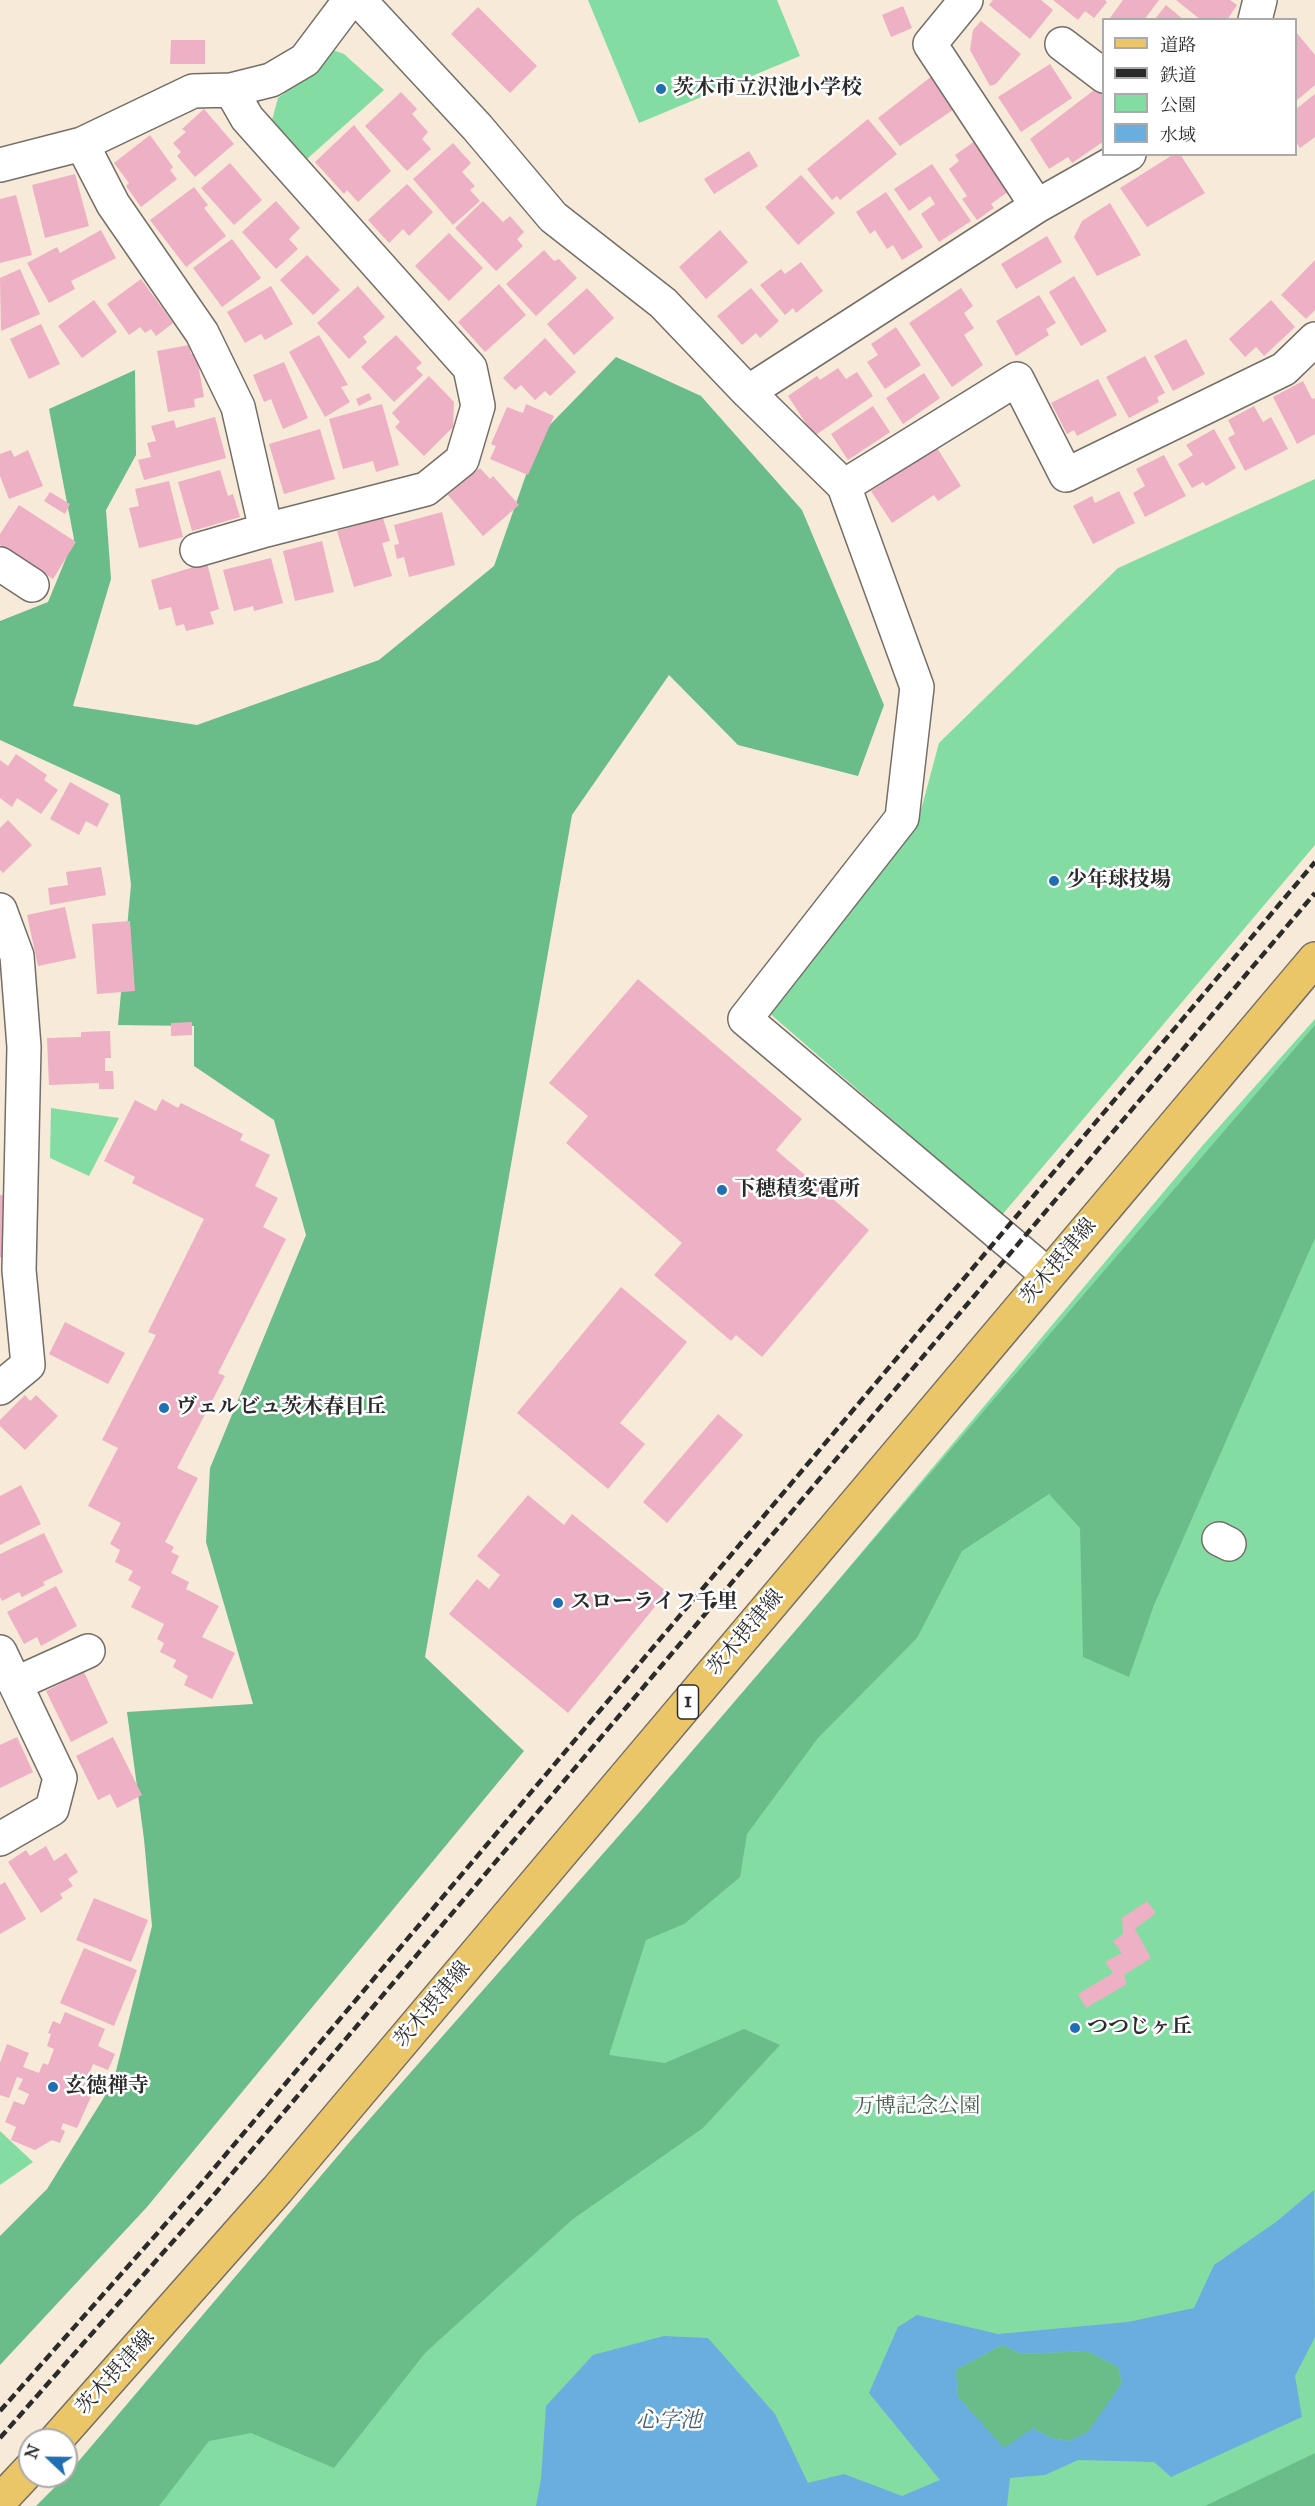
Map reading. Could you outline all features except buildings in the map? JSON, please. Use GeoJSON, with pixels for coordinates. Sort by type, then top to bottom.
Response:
{"type":"FeatureCollection","features":[{"type":"Feature","properties":{"kind":"main road","name":"茨木摂津線"},"geometry":{"type":"LineString","coordinates":[[67,2428],[277,2190],[1315,959]]}},
{"type":"Feature","properties":{"kind":"main road"},"geometry":{"type":"LineString","coordinates":[[0,2501],[18,2482]]}},
{"type":"Feature","properties":{"kind":"street"},"geometry":{"type":"LineString","coordinates":[[0,165],[82,144],[193,91],[231,90],[271,80],[305,60],[350,0]]}},
{"type":"Feature","properties":{"kind":"street"},"geometry":{"type":"LineString","coordinates":[[359,0],[477,127],[554,217],[663,303],[748,392],[844,486],[917,687],[902,818],[745,1019],[1048,1275]]}},
{"type":"Feature","properties":{"kind":"street"},"geometry":{"type":"LineString","coordinates":[[966,0],[930,44],[1037,206]]}},
{"type":"Feature","properties":{"kind":"street"},"geometry":{"type":"LineString","coordinates":[[1256,18],[1260,0]]}},
{"type":"Feature","properties":{"kind":"street"},"geometry":{"type":"LineString","coordinates":[[1062,44],[1102,74]]}},
{"type":"Feature","properties":{"kind":"street"},"geometry":{"type":"LineString","coordinates":[[197,550],[426,489],[462,460],[478,406],[470,368],[247,118],[231,90]]}},
{"type":"Feature","properties":{"kind":"street"},"geometry":{"type":"LineString","coordinates":[[82,144],[112,204],[202,333],[238,407],[266,530]]}},
{"type":"Feature","properties":{"kind":"street"},"geometry":{"type":"LineString","coordinates":[[748,392],[1037,206],[1125,156]]}},
{"type":"Feature","properties":{"kind":"street"},"geometry":{"type":"LineString","coordinates":[[844,486],[1017,379],[1066,475],[1284,369],[1315,339]]}},
{"type":"Feature","properties":{"kind":"street"},"geometry":{"type":"LineString","coordinates":[[0,564],[32,585]]}},
{"type":"Feature","properties":{"kind":"street"},"geometry":{"type":"LineString","coordinates":[[0,910],[17,956],[12,1047],[19,1270],[28,1365],[0,1388]]}},
{"type":"Feature","properties":{"kind":"street"},"geometry":{"type":"LineString","coordinates":[[15,1684],[88,1651]]}},
{"type":"Feature","properties":{"kind":"street"},"geometry":{"type":"LineString","coordinates":[[0,1652],[60,1778],[52,1809],[0,1839]]}},
{"type":"Feature","properties":{"kind":"green space"},"geometry":{"type":"Polygon","coordinates":[[[588,0],[777,0],[800,56],[639,123],[588,0]]]}},
{"type":"Feature","properties":{"kind":"green space"},"geometry":{"type":"Polygon","coordinates":[[[333,50],[344,54],[384,90],[307,159],[272,120],[278,98],[321,65],[333,50]]]}},
{"type":"Feature","properties":{"kind":"green space"},"geometry":{"type":"Polygon","coordinates":[[[616,357],[701,396],[802,510],[884,705],[858,776],[738,745],[669,675],[572,815],[425,1657],[524,1751],[147,2207],[0,2365],[0,2236],[47,2189],[113,2083],[152,1926],[144,1839],[127,1712],[253,1704],[206,1542],[210,1468],[306,1235],[274,1120],[194,1066],[194,1026],[118,1025],[131,885],[120,795],[0,740],[0,621],[48,602],[74,539],[49,409],[135,370],[136,455],[106,510],[111,579],[73,706],[197,725],[379,660],[494,566],[540,435],[616,357]]]}},
{"type":"Feature","properties":{"kind":"green space","name":"少年球技場"},"geometry":{"type":"Polygon","coordinates":[[[1315,479],[1315,845],[1002,1215],[768,1012],[917,825],[939,743],[1118,568],[1315,479]]]}},
{"type":"Feature","properties":{"kind":"green space","name":"万博記念公園"},"geometry":{"type":"Polygon","coordinates":[[[1315,1019],[1315,2506],[45,2506],[61,2488],[78,2488],[78,2468],[571,1899],[1203,1145],[1315,1019]]]}},
{"type":"Feature","properties":{"kind":"green space"},"geometry":{"type":"Polygon","coordinates":[[[1315,1025],[1315,1238],[1154,1605],[1129,1677],[1083,1657],[1080,1528],[1049,1494],[962,1551],[917,1638],[818,1738],[747,1834],[740,1877],[684,1924],[646,1940],[609,2055],[665,2063],[744,2029],[780,2045],[703,2128],[573,2219],[426,2352],[334,2468],[251,2433],[209,2441],[159,2506],[36,2506],[54,2488],[78,2488],[78,2462],[353,2138],[644,1807],[1315,1025]]]}},
{"type":"Feature","properties":{"kind":"green space"},"geometry":{"type":"Polygon","coordinates":[[[51,1108],[119,1118],[89,1176],[50,1158],[51,1108]]]}},
{"type":"Feature","properties":{"kind":"green space"},"geometry":{"type":"Polygon","coordinates":[[[0,2131],[33,2162],[0,2185],[0,2131]]]}},
{"type":"Feature","properties":{"kind":"green space"},"geometry":{"type":"Polygon","coordinates":[[[1002,2345],[1021,2354],[1087,2351],[1118,2367],[1122,2383],[1089,2432],[1069,2441],[1051,2438],[1033,2428],[1004,2449],[958,2397],[956,2370],[1002,2345]]]}},
{"type":"Feature","properties":{"kind":"green space"},"geometry":{"type":"Polygon","coordinates":[[[1315,2453],[1315,2506],[1205,2506],[1315,2453]]]}},
{"type":"Feature","properties":{"kind":"water","name":"心字池"},"geometry":{"type":"Polygon","coordinates":[[[1314,2190],[1315,2337],[1295,2376],[1302,2417],[1171,2477],[1154,2462],[1078,2460],[1045,2475],[1010,2478],[1007,2506],[536,2506],[541,2479],[546,2406],[593,2355],[664,2336],[708,2338],[775,2414],[808,2483],[844,2474],[902,2496],[940,2480],[869,2393],[898,2327],[917,2315],[998,2334],[1128,2322],[1194,2308],[1214,2265],[1276,2222],[1314,2190]],[[1002,2345],[956,2370],[958,2397],[1004,2448],[1033,2428],[1051,2438],[1069,2441],[1088,2432],[1122,2383],[1118,2367],[1087,2351],[1021,2354],[1002,2345]]]}},
{"type":"Feature","properties":{"kind":"railway"},"geometry":{"type":"LineString","coordinates":[[0,2411],[200,2185],[1315,862]]}},
{"type":"Feature","properties":{"kind":"railway"},"geometry":{"type":"LineString","coordinates":[[0,2438],[213,2196],[1315,893]]}},
{"type":"Feature","properties":{"kind":"place","name":"茨木市立沢池小学校"},"geometry":{"type":"Point","coordinates":[661,89]}},
{"type":"Feature","properties":{"kind":"place","name":"少年球技場"},"geometry":{"type":"Point","coordinates":[1054,881]}},
{"type":"Feature","properties":{"kind":"place","name":"下穂積変電所"},"geometry":{"type":"Point","coordinates":[722,1190]}},
{"type":"Feature","properties":{"kind":"place","name":"ヴェルビュ茨木春日丘"},"geometry":{"type":"Point","coordinates":[164,1408]}},
{"type":"Feature","properties":{"kind":"place","name":"スローライフ千里"},"geometry":{"type":"Point","coordinates":[558,1603]}},
{"type":"Feature","properties":{"kind":"place","name":"つつじヶ丘"},"geometry":{"type":"Point","coordinates":[1075,2028]}},
{"type":"Feature","properties":{"kind":"place","name":"玄徳禅寺"},"geometry":{"type":"Point","coordinates":[53,2087]}}]}
